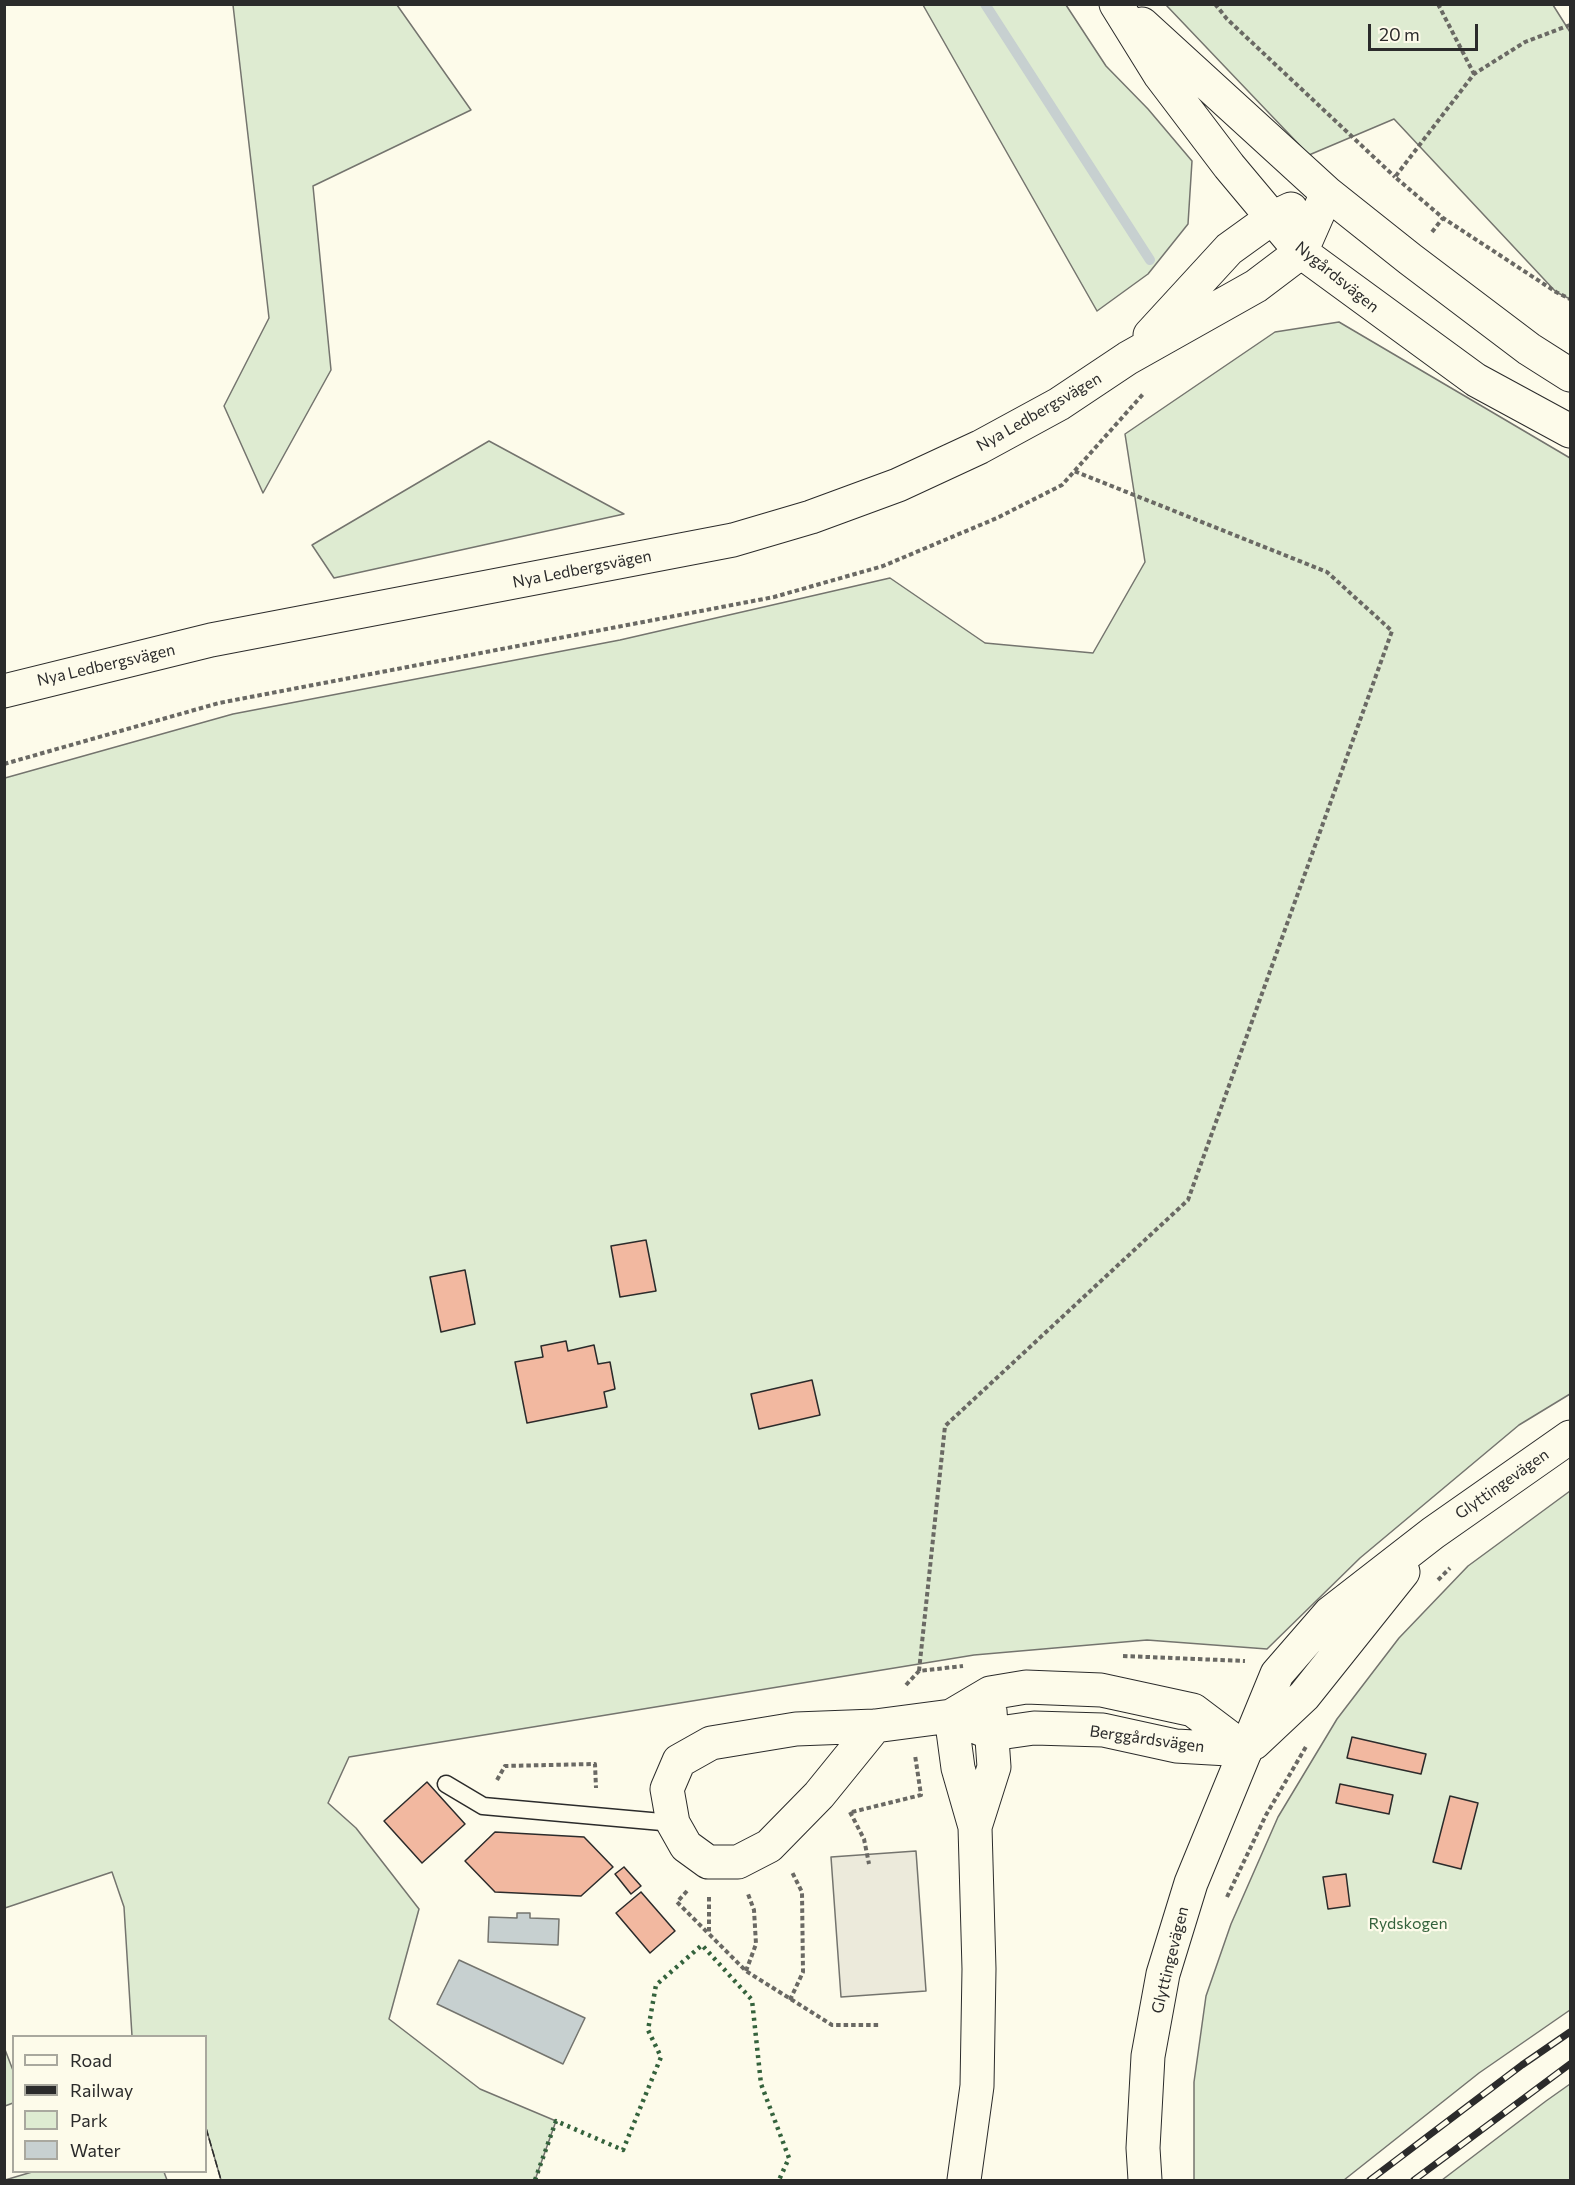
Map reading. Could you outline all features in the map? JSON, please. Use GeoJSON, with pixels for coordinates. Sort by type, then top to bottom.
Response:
{"type":"FeatureCollection","features":[{"type":"Feature","properties":{"kind":"street","name":"Nygårdsvägen"},"geometry":{"type":"LineString","coordinates":[[1116,4],[1160,75],[1229,166],[1301,252],[1476,381],[1570,431]]}},
{"type":"Feature","properties":{"kind":"street"},"geometry":{"type":"LineString","coordinates":[[1122,4],[1187,67],[1327,192],[1520,342],[1570,375]]}},
{"type":"Feature","properties":{"kind":"street","name":"Nya Ledbergsvägen"},"geometry":{"type":"LineString","coordinates":[[1128,358],[1229,249],[1272,218],[1327,192]]}},
{"type":"Feature","properties":{"kind":"street","name":"Nya Ledbergsvägen"},"geometry":{"type":"LineString","coordinates":[[4,691],[211,640],[733,540],[812,517],[898,485],[980,447],[1059,404],[1128,358],[1256,286],[1301,252],[1327,192]]}},
{"type":"Feature","properties":{"kind":"street","name":"Glyttingevägen"},"geometry":{"type":"LineString","coordinates":[[1145,2181],[1143,2148],[1148,2056],[1163,1974],[1191,1883],[1246,1750],[1304,1696],[1433,1533],[1570,1437]]}},
{"type":"Feature","properties":{"kind":"street","name":"Berggårdsvägen"},"geometry":{"type":"LineString","coordinates":[[951,1716],[990,1693],[1026,1687],[1101,1689],[1193,1710],[1246,1750]]}},
{"type":"Feature","properties":{"kind":"street"},"geometry":{"type":"LineString","coordinates":[[975,1827],[994,1767],[990,1693]]}},
{"type":"Feature","properties":{"kind":"street"},"geometry":{"type":"LineString","coordinates":[[875,1726],[829,1781],[769,1846],[738,1862],[708,1862],[686,1846],[673,1823],[667,1789],[679,1761],[711,1743],[796,1729],[875,1726],[951,1716],[992,1734]]}},
{"type":"Feature","properties":{"kind":"street"},"geometry":{"type":"LineString","coordinates":[[951,1716],[958,1768],[975,1827],[980,1970],[977,2086],[964,2181]]}},
{"type":"Feature","properties":{"kind":"street","name":"Berggårdsvägen"},"geometry":{"type":"LineString","coordinates":[[992,1734],[1034,1728],[1103,1730],[1176,1746],[1246,1750]]}},
{"type":"Feature","properties":{"kind":"lane"},"geometry":{"type":"LineString","coordinates":[[446,1784],[483,1806],[673,1823]]}},
{"type":"Feature","properties":{"kind":"path"},"geometry":{"type":"LineString","coordinates":[[1215,4],[1227,19],[1395,177],[1443,218],[1570,299]]}},
{"type":"Feature","properties":{"kind":"path"},"geometry":{"type":"LineString","coordinates":[[1437,4],[1474,74]]}},
{"type":"Feature","properties":{"kind":"path"},"geometry":{"type":"LineString","coordinates":[[1395,177],[1474,74],[1525,42],[1570,25]]}},
{"type":"Feature","properties":{"kind":"path"},"geometry":{"type":"LineString","coordinates":[[919,1671],[945,1426],[1188,1200],[1392,631],[1327,572],[1074,471]]}},
{"type":"Feature","properties":{"kind":"path"},"geometry":{"type":"LineString","coordinates":[[1434,1585],[1457,1561]]}},
{"type":"Feature","properties":{"kind":"path"},"geometry":{"type":"LineString","coordinates":[[1226,1899],[1266,1815],[1307,1744]]}},
{"type":"Feature","properties":{"kind":"path"},"geometry":{"type":"LineString","coordinates":[[483,1806],[505,1766],[595,1764],[597,1816]]}},
{"type":"Feature","properties":{"kind":"path"},"geometry":{"type":"LineString","coordinates":[[829,1781],[851,1812],[864,1839],[869,1864]]}},
{"type":"Feature","properties":{"kind":"path"},"geometry":{"type":"LineString","coordinates":[[789,1866],[802,1892],[803,1972],[790,2000]]}},
{"type":"Feature","properties":{"kind":"path"},"geometry":{"type":"LineString","coordinates":[[746,1888],[754,1910],[756,1944],[746,1971]]}},
{"type":"Feature","properties":{"kind":"path"},"geometry":{"type":"LineString","coordinates":[[687,1891],[677,1902],[746,1971],[832,2025],[879,2025]]}},
{"type":"Feature","properties":{"kind":"path"},"geometry":{"type":"LineString","coordinates":[[709,1893],[709,1934]]}},
{"type":"Feature","properties":{"kind":"green space"},"geometry":{"type":"Polygon","coordinates":[[[233,5],[397,5],[471,110],[313,186],[331,370],[263,493],[224,406],[269,318],[233,5]]]}},
{"type":"Feature","properties":{"kind":"green space"},"geometry":{"type":"Polygon","coordinates":[[[923,5],[1066,5],[1106,66],[1148,109],[1192,161],[1188,224],[1148,274],[1097,311],[923,5]]]}},
{"type":"Feature","properties":{"kind":"green space"},"geometry":{"type":"Polygon","coordinates":[[[1166,5],[1553,5],[1570,32],[1570,299],[1556,292],[1394,119],[1309,155],[1166,5]]]}},
{"type":"Feature","properties":{"kind":"green space"},"geometry":{"type":"Polygon","coordinates":[[[1339,322],[1570,458],[1570,1394],[1519,1425],[1360,1558],[1267,1649],[1147,1640],[974,1655],[349,1757],[328,1803],[356,1828],[419,1909],[389,2019],[480,2089],[556,2121],[535,2180],[221,2180],[207,2131],[207,2035],[132,2035],[124,1907],[112,1872],[5,1908],[5,778],[233,714],[620,640],[890,578],[985,643],[1093,653],[1145,562],[1125,434],[1275,332],[1339,322]]]}},
{"type":"Feature","properties":{"kind":"green space"},"geometry":{"type":"Polygon","coordinates":[[[489,441],[624,514],[334,578],[312,545],[489,441]]]}},
{"type":"Feature","properties":{"kind":"green space","name":"Rydskogen"},"geometry":{"type":"Polygon","coordinates":[[[1570,1491],[1570,2010],[1479,2073],[1344,2180],[1194,2180],[1194,2082],[1206,1996],[1231,1924],[1278,1817],[1337,1719],[1399,1638],[1468,1566],[1570,1491]]]}},
{"type":"Feature","properties":{"kind":"green space"},"geometry":{"type":"Polygon","coordinates":[[[4,2047],[12,2068],[12,2103],[5,2106],[4,2047]]]}},
{"type":"Feature","properties":{"kind":"green space"},"geometry":{"type":"Polygon","coordinates":[[[1570,2084],[1570,2180],[1442,2180],[1546,2101],[1570,2084]]]}},
{"type":"Feature","properties":{"kind":"green space"},"geometry":{"type":"Polygon","coordinates":[[[29,2173],[164,2173],[167,2180],[5,2180],[29,2173]]]}},
{"type":"Feature","properties":{"kind":"shaded area"},"geometry":{"type":"Polygon","coordinates":[[[916,1851],[926,1991],[841,1997],[831,1857],[916,1851]]]}},
{"type":"Feature","properties":{"kind":"water"},"geometry":{"type":"Polygon","coordinates":[[[517,1913],[530,1913],[530,1918],[559,1919],[558,1945],[488,1942],[489,1917],[517,1918],[517,1913]]]}},
{"type":"Feature","properties":{"kind":"water"},"geometry":{"type":"Polygon","coordinates":[[[459,1960],[585,2018],[563,2064],[437,2004],[459,1960]]]}},
{"type":"Feature","properties":{"kind":"building"},"geometry":{"type":"Polygon","coordinates":[[[646,1240],[656,1291],[620,1297],[611,1246],[646,1240]]]}},
{"type":"Feature","properties":{"kind":"building"},"geometry":{"type":"Polygon","coordinates":[[[465,1270],[475,1324],[441,1332],[430,1277],[465,1270]]]}},
{"type":"Feature","properties":{"kind":"building"},"geometry":{"type":"Polygon","coordinates":[[[566,1341],[568,1351],[594,1345],[598,1364],[610,1362],[615,1389],[604,1392],[607,1407],[527,1423],[515,1362],[543,1357],[541,1346],[566,1341]]]}},
{"type":"Feature","properties":{"kind":"building"},"geometry":{"type":"Polygon","coordinates":[[[812,1380],[820,1415],[759,1429],[751,1394],[812,1380]]]}},
{"type":"Feature","properties":{"kind":"building"},"geometry":{"type":"Polygon","coordinates":[[[1352,1737],[1426,1754],[1421,1774],[1347,1758],[1352,1737]]]}},
{"type":"Feature","properties":{"kind":"building"},"geometry":{"type":"Polygon","coordinates":[[[427,1782],[465,1824],[422,1863],[384,1821],[427,1782]]]}},
{"type":"Feature","properties":{"kind":"building"},"geometry":{"type":"Polygon","coordinates":[[[1340,1784],[1393,1795],[1389,1814],[1336,1803],[1340,1784]]]}},
{"type":"Feature","properties":{"kind":"building"},"geometry":{"type":"Polygon","coordinates":[[[1450,1796],[1478,1803],[1461,1869],[1433,1862],[1450,1796]]]}},
{"type":"Feature","properties":{"kind":"building"},"geometry":{"type":"Polygon","coordinates":[[[495,1832],[584,1837],[613,1867],[581,1896],[495,1892],[465,1861],[495,1832]]]}},
{"type":"Feature","properties":{"kind":"building"},"geometry":{"type":"Polygon","coordinates":[[[624,1867],[641,1886],[631,1894],[615,1874],[624,1867]]]}},
{"type":"Feature","properties":{"kind":"building"},"geometry":{"type":"Polygon","coordinates":[[[1346,1874],[1350,1906],[1328,1909],[1323,1877],[1346,1874]]]}},
{"type":"Feature","properties":{"kind":"building"},"geometry":{"type":"Polygon","coordinates":[[[641,1892],[675,1931],[650,1953],[616,1913],[641,1892]]]}},
{"type":"Feature","properties":{"kind":"waterway"},"geometry":{"type":"LineString","coordinates":[[985,4],[1150,260]]}},
{"type":"Feature","properties":{"kind":"railway"},"geometry":{"type":"LineString","coordinates":[[1370,2180],[1522,2065],[1570,2032]]}},
{"type":"Feature","properties":{"kind":"railway"},"geometry":{"type":"LineString","coordinates":[[1414,2180],[1570,2064]]}},
{"type":"Feature","properties":{"kind":"hedge"},"geometry":{"type":"LineString","coordinates":[[535,2180],[556,2121],[623,2150],[661,2057],[648,2030],[656,1985],[702,1945],[752,2000],[761,2084],[789,2158],[779,2180]]}},
{"type":"Feature","properties":{"kind":"fence"},"geometry":{"type":"LineString","coordinates":[[207,2131],[221,2180]]}}]}
